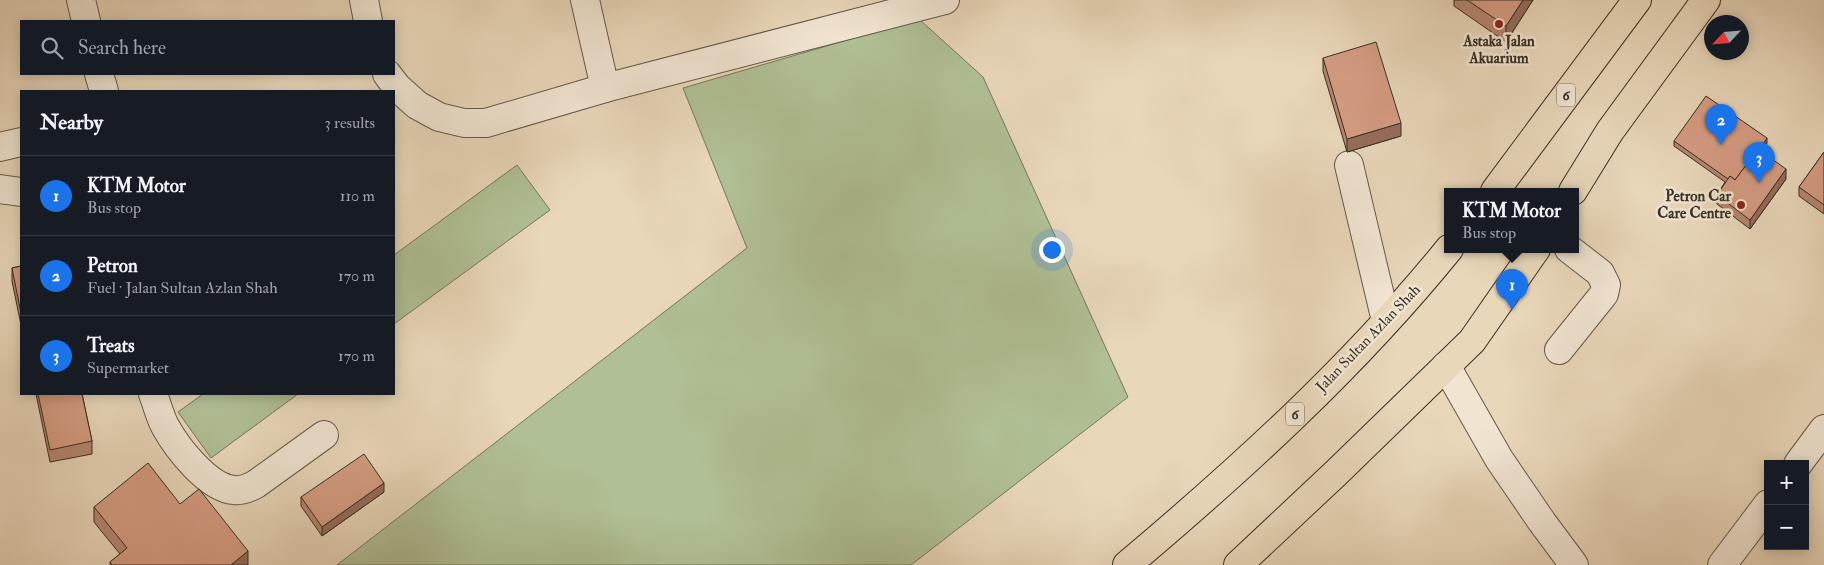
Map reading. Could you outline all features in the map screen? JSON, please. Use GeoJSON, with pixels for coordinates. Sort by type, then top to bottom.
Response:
{"type":"FeatureCollection","features":[{"type":"Feature","properties":{"kind":"highway","name":"6"},"geometry":{"type":"LineString","coordinates":[[1497,188],[1637,0]]}},
{"type":"Feature","properties":{"kind":"highway"},"geometry":{"type":"LineString","coordinates":[[1575,188],[1610,131],[1706,0]]}},
{"type":"Feature","properties":{"kind":"highway","name":"Jalan Sultan Azlan Shah"},"geometry":{"type":"LineString","coordinates":[[1127,565],[1256,453],[1386,321],[1446,253]]}},
{"type":"Feature","properties":{"kind":"highway"},"geometry":{"type":"LineString","coordinates":[[1238,565],[1328,481],[1472,341],[1533,253]]}},
{"type":"Feature","properties":{"kind":"street"},"geometry":{"type":"LineString","coordinates":[[81,0],[86,20]]}},
{"type":"Feature","properties":{"kind":"street"},"geometry":{"type":"LineString","coordinates":[[388,75],[396,87],[417,105],[439,117],[464,122],[486,123],[605,88],[945,0]]}},
{"type":"Feature","properties":{"kind":"street"},"geometry":{"type":"LineString","coordinates":[[587,9],[605,88]]}},
{"type":"Feature","properties":{"kind":"street"},"geometry":{"type":"LineString","coordinates":[[99,75],[104,90]]}},
{"type":"Feature","properties":{"kind":"street"},"geometry":{"type":"LineString","coordinates":[[0,147],[20,142]]}},
{"type":"Feature","properties":{"kind":"street"},"geometry":{"type":"LineString","coordinates":[[1349,165],[1386,321]]}},
{"type":"Feature","properties":{"kind":"street"},"geometry":{"type":"LineString","coordinates":[[0,189],[20,192]]}},
{"type":"Feature","properties":{"kind":"street"},"geometry":{"type":"LineString","coordinates":[[1559,350],[1604,294],[1606,284],[1600,272],[1574,253]]}},
{"type":"Feature","properties":{"kind":"street"},"geometry":{"type":"LineString","coordinates":[[1446,366],[1499,459],[1574,565]]}},
{"type":"Feature","properties":{"kind":"street"},"geometry":{"type":"LineString","coordinates":[[153,395],[164,424],[177,446],[192,463],[225,488],[235,490],[246,489],[256,484],[324,435]]}},
{"type":"Feature","properties":{"kind":"street"},"geometry":{"type":"LineString","coordinates":[[1801,460],[1824,429]]}},
{"type":"Feature","properties":{"kind":"street"},"geometry":{"type":"LineString","coordinates":[[1722,565],[1767,505]]}},
{"type":"Feature","properties":{"kind":"green space"},"geometry":{"type":"Polygon","coordinates":[[[919,19],[983,77],[1128,397],[911,565],[337,565],[747,248],[683,88],[919,19]]]}},
{"type":"Feature","properties":{"kind":"green space"},"geometry":{"type":"Polygon","coordinates":[[[517,165],[550,210],[395,323],[395,254],[517,165]]]}},
{"type":"Feature","properties":{"kind":"green space"},"geometry":{"type":"Polygon","coordinates":[[[202,395],[297,395],[211,458],[178,412],[202,395]]]}},
{"type":"Feature","properties":{"kind":"building"},"geometry":{"type":"Polygon","coordinates":[[[1467,0],[1523,0],[1506,26],[1467,0]]]}},
{"type":"Feature","properties":{"kind":"building"},"geometry":{"type":"Polygon","coordinates":[[[1376,42],[1401,123],[1347,139],[1323,58],[1376,42]]]}},
{"type":"Feature","properties":{"kind":"building"},"geometry":{"type":"Polygon","coordinates":[[[1706,96],[1767,138],[1735,180],[1730,176],[1728,179],[1674,141],[1706,96]]]}},
{"type":"Feature","properties":{"kind":"building"},"geometry":{"type":"Polygon","coordinates":[[[1758,149],[1786,169],[1750,220],[1717,195],[1730,176],[1735,180],[1758,149]]]}},
{"type":"Feature","properties":{"kind":"building"},"geometry":{"type":"Polygon","coordinates":[[[1824,152],[1824,205],[1799,187],[1824,152]]]}},
{"type":"Feature","properties":{"kind":"building"},"geometry":{"type":"Polygon","coordinates":[[[20,266],[20,308],[12,268],[20,266]]]}},
{"type":"Feature","properties":{"kind":"building"},"geometry":{"type":"Polygon","coordinates":[[[38,395],[82,395],[92,441],[50,450],[38,395]]]}},
{"type":"Feature","properties":{"kind":"building"},"geometry":{"type":"Polygon","coordinates":[[[364,454],[384,483],[322,527],[301,497],[364,454]]]}},
{"type":"Feature","properties":{"kind":"building"},"geometry":{"type":"Polygon","coordinates":[[[148,463],[180,504],[199,489],[248,551],[231,565],[112,565],[110,562],[127,548],[94,507],[148,463]]]}},
{"type":"Feature","properties":{"kind":"place","name":"Astaka Jalan Akuarium"},"geometry":{"type":"Point","coordinates":[1499,24]}},
{"type":"Feature","properties":{"kind":"place","name":"Petron"},"geometry":{"type":"Point","coordinates":[1721,145]}},
{"type":"Feature","properties":{"kind":"place","name":"Treats"},"geometry":{"type":"Point","coordinates":[1759,183]}},
{"type":"Feature","properties":{"kind":"place","name":"Petron Car Care Centre"},"geometry":{"type":"Point","coordinates":[1741,205]}},
{"type":"Feature","properties":{"kind":"place","name":"KTM Motor"},"geometry":{"type":"Point","coordinates":[1512,310]}}]}
